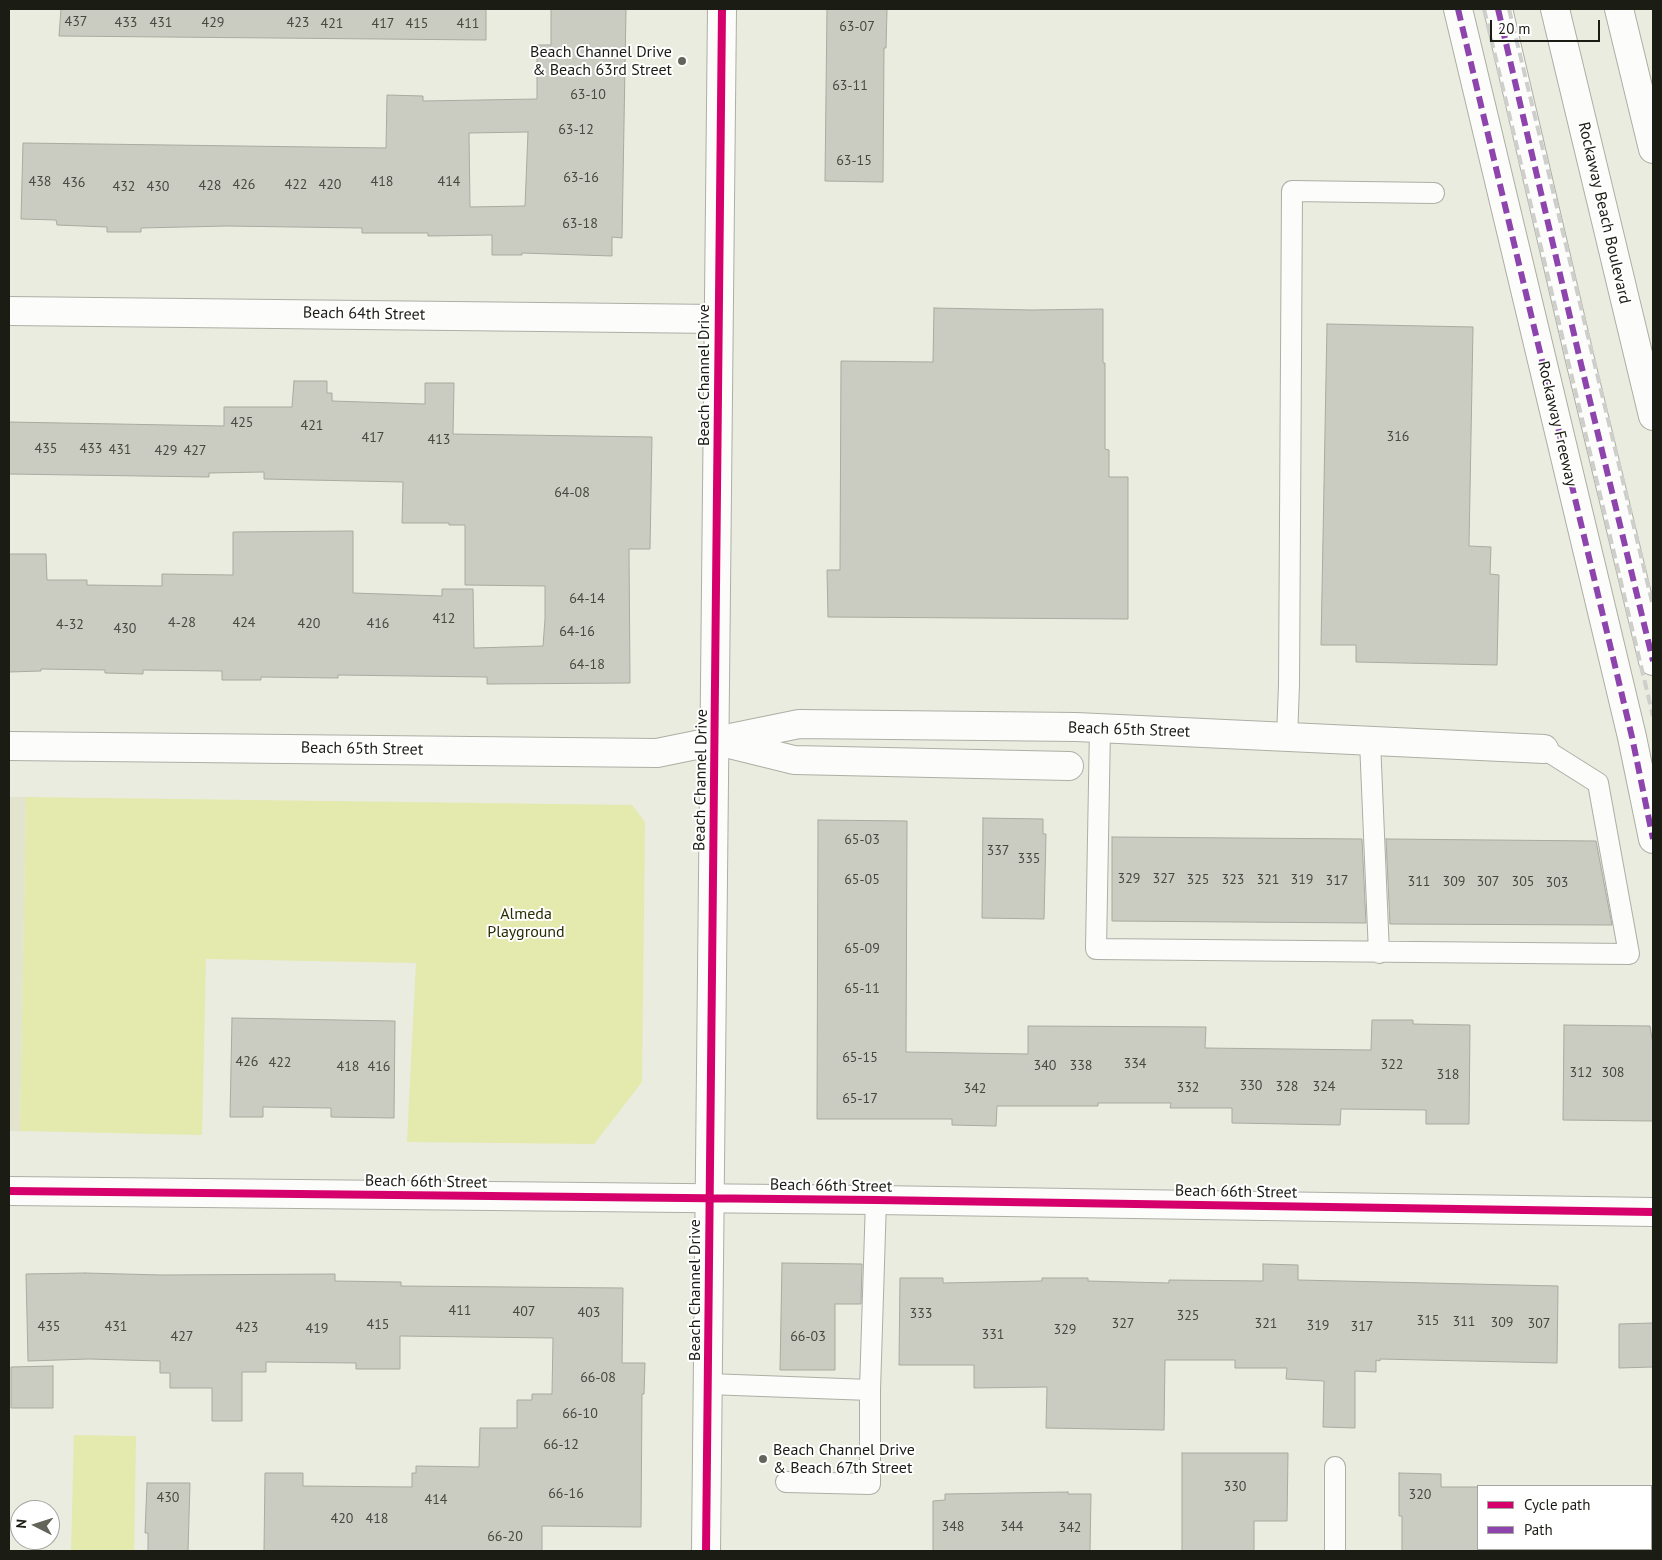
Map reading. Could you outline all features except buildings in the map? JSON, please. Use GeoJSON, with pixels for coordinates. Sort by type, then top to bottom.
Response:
{"type":"FeatureCollection","features":[{"type":"Feature","properties":{"kind":"street","name":"Beach Channel Drive"},"geometry":{"type":"LineString","coordinates":[[706,1551],[722,9]]}},
{"type":"Feature","properties":{"kind":"street","name":"Rockaway Freeway"},"geometry":{"type":"LineString","coordinates":[[1458,9],[1629,727],[1653,839]]}},
{"type":"Feature","properties":{"kind":"street"},"geometry":{"type":"LineString","coordinates":[[1498,9],[1653,661]]}},
{"type":"Feature","properties":{"kind":"street","name":"Rockaway Beach Boulevard"},"geometry":{"type":"LineString","coordinates":[[1555,9],[1653,416]]}},
{"type":"Feature","properties":{"kind":"street"},"geometry":{"type":"LineString","coordinates":[[1619,9],[1653,149]]}},
{"type":"Feature","properties":{"kind":"street","name":"Beach 64th Street"},"geometry":{"type":"LineString","coordinates":[[9,310],[718,319]]}},
{"type":"Feature","properties":{"kind":"street","name":"Beach 65th Street"},"geometry":{"type":"LineString","coordinates":[[9,746],[656,752],[799,724],[1100,728],[1544,749]]}},
{"type":"Feature","properties":{"kind":"street","name":"Beach 65th Street"},"geometry":{"type":"LineString","coordinates":[[714,740],[794,760],[1069,766]]}},
{"type":"Feature","properties":{"kind":"street","name":"Beach 66th Street"},"geometry":{"type":"LineString","coordinates":[[9,1191],[876,1200],[1653,1212]]}},
{"type":"Feature","properties":{"kind":"lane"},"geometry":{"type":"LineString","coordinates":[[1287,737],[1289,685],[1292,192],[1434,193]]}},
{"type":"Feature","properties":{"kind":"lane"},"geometry":{"type":"LineString","coordinates":[[1100,728],[1096,949],[1629,954],[1598,783],[1544,749]]}},
{"type":"Feature","properties":{"kind":"lane"},"geometry":{"type":"LineString","coordinates":[[1370,741],[1379,952]]}},
{"type":"Feature","properties":{"kind":"lane"},"geometry":{"type":"LineString","coordinates":[[786,1482],[870,1484],[870,1390],[876,1200]]}},
{"type":"Feature","properties":{"kind":"lane"},"geometry":{"type":"LineString","coordinates":[[708,1384],[870,1390]]}},
{"type":"Feature","properties":{"kind":"lane"},"geometry":{"type":"LineString","coordinates":[[1335,1467],[1335,1551]]}},
{"type":"Feature","properties":{"kind":"shaded area"},"geometry":{"type":"Polygon","coordinates":[[[9,797],[26,797],[20,1131],[9,1131],[9,797]]]}},
{"type":"Feature","properties":{"kind":"green space","name":"Almeda Playground"},"geometry":{"type":"Polygon","coordinates":[[[26,797],[632,805],[645,822],[642,1082],[594,1144],[407,1142],[416,963],[206,959],[202,1135],[20,1131],[26,797]]]}},
{"type":"Feature","properties":{"kind":"green space"},"geometry":{"type":"Polygon","coordinates":[[[74,1435],[136,1436],[134,1551],[71,1551],[74,1435]]]}},
{"type":"Feature","properties":{"kind":"railway"},"geometry":{"type":"LineString","coordinates":[[1484,9],[1653,716]]}},
{"type":"Feature","properties":{"kind":"railway"},"geometry":{"type":"LineString","coordinates":[[1509,9],[1653,606]]}},
{"type":"Feature","properties":{"kind":"marked path"},"geometry":{"type":"LineString","coordinates":[[1458,9],[1632,737],[1653,839]]}},
{"type":"Feature","properties":{"kind":"marked path"},"geometry":{"type":"LineString","coordinates":[[1498,9],[1653,661]]}},
{"type":"Feature","properties":{"kind":"cycle path"},"geometry":{"type":"LineString","coordinates":[[706,1551],[722,9]]}},
{"type":"Feature","properties":{"kind":"cycle path"},"geometry":{"type":"LineString","coordinates":[[9,1191],[876,1200],[1653,1212]]}},
{"type":"Feature","properties":{"kind":"place","name":"Beach Channel Drive & Beach 63rd Street"},"geometry":{"type":"Point","coordinates":[682,61]}},
{"type":"Feature","properties":{"kind":"place","name":"Beach Channel Drive & Beach 67th Street"},"geometry":{"type":"Point","coordinates":[763,1459]}}]}
